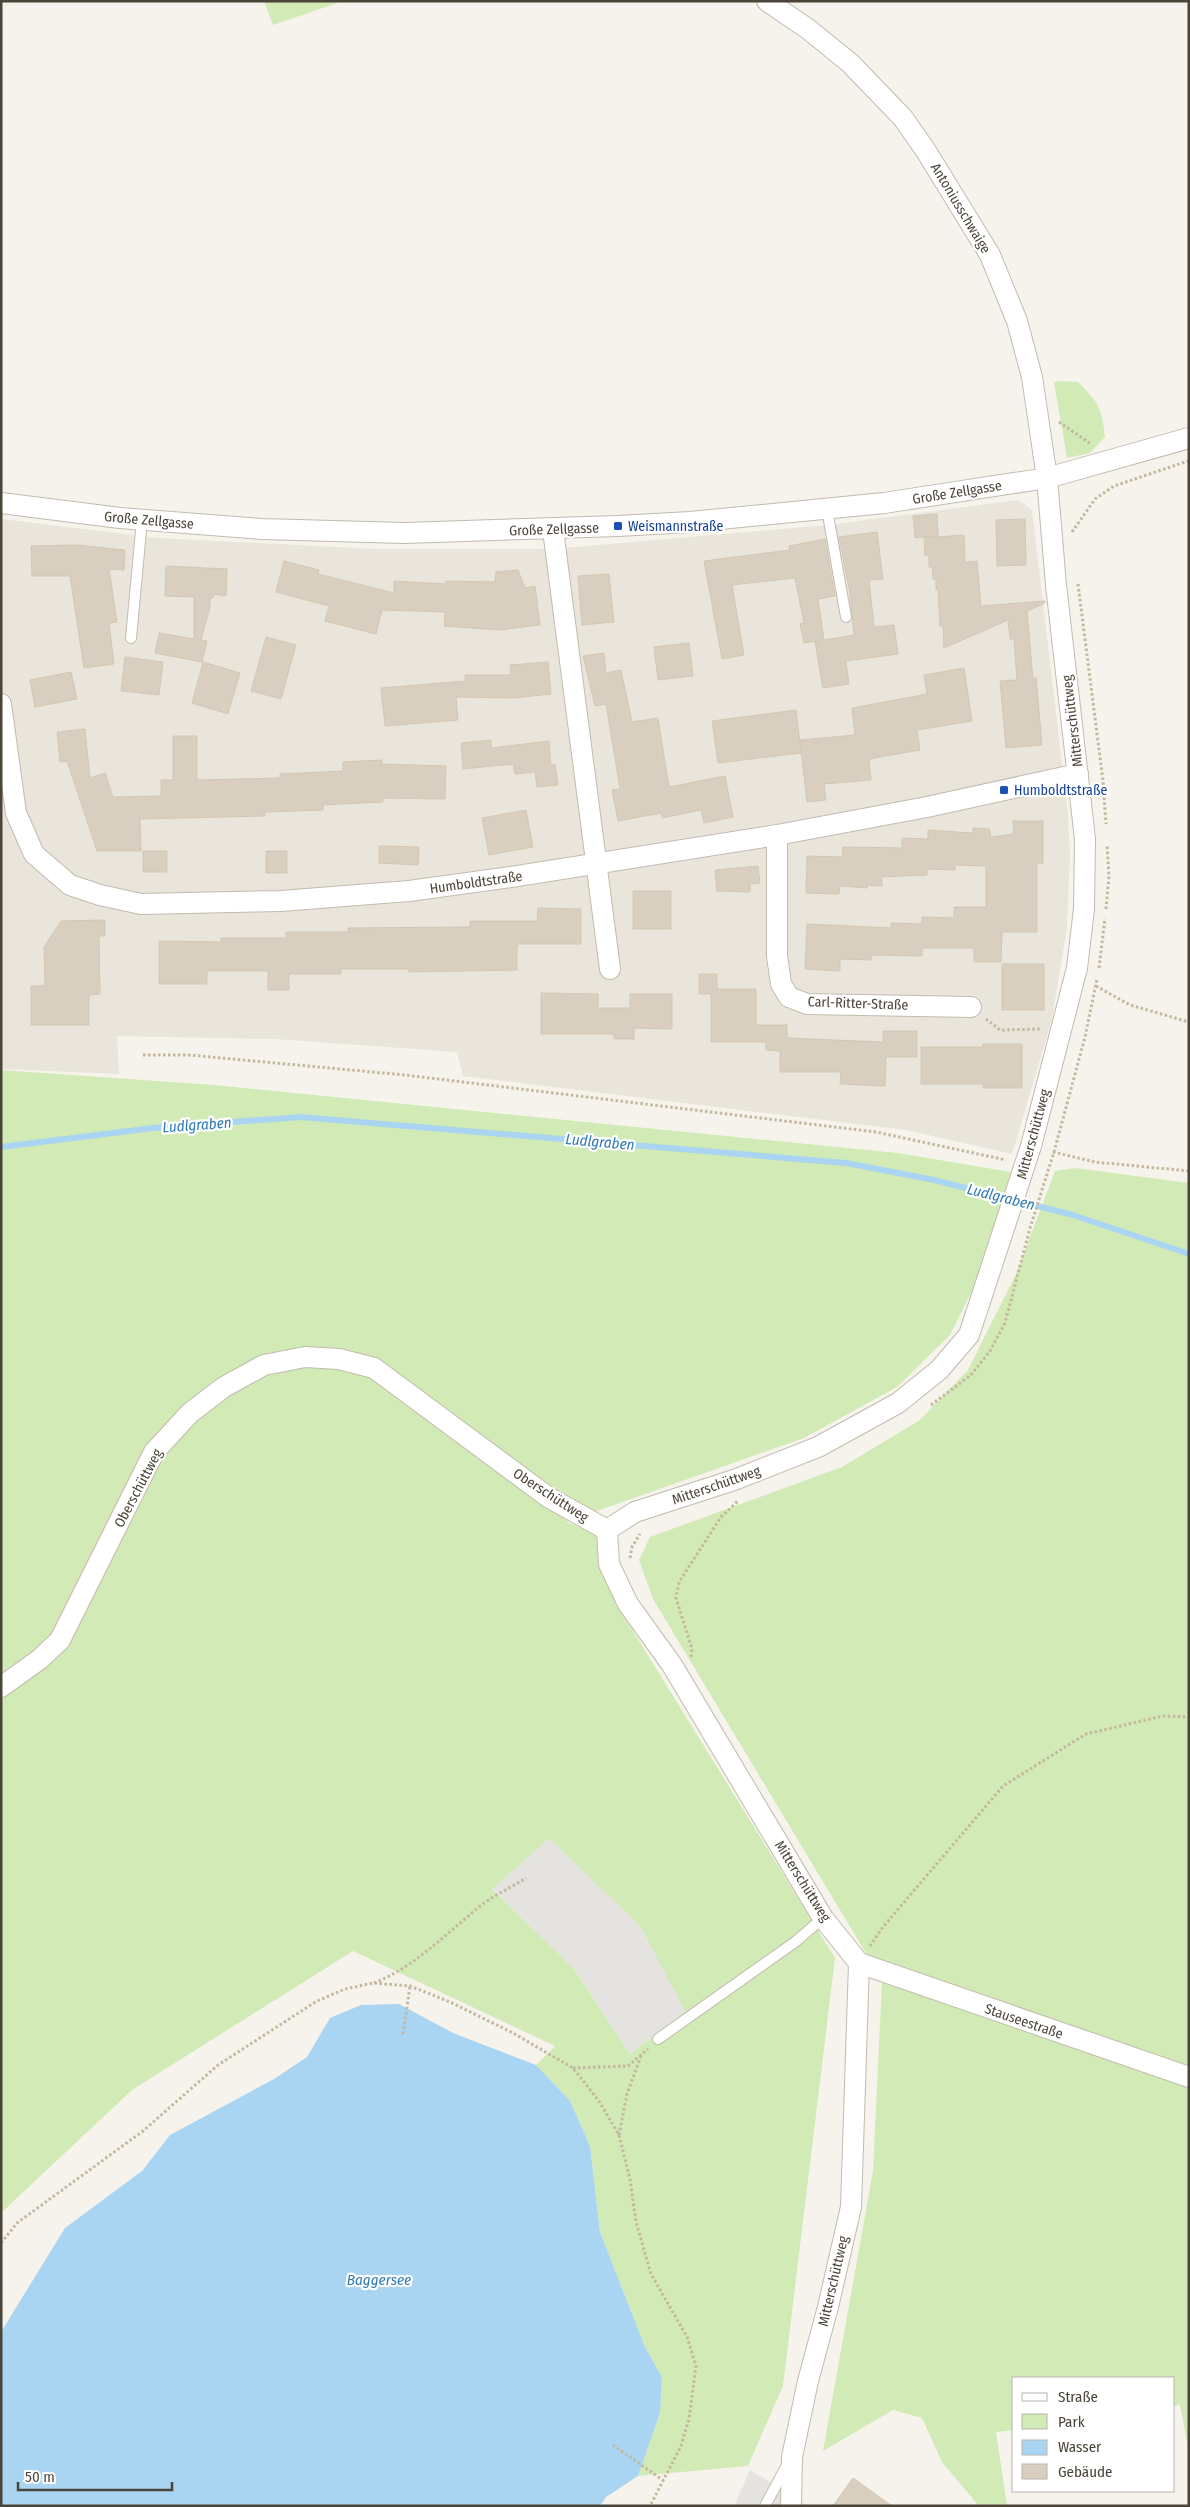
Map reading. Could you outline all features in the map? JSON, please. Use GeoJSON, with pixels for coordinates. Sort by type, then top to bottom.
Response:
{"type":"FeatureCollection","features":[{"type":"Feature","properties":{"kind":"street","name":"Antoniusschwaige"},"geometry":{"type":"LineString","coordinates":[[767,1],[808,29],[850,64],[887,100],[926,151],[990,254],[1017,321],[1032,377],[1047,478]]}},
{"type":"Feature","properties":{"kind":"street","name":"Große Zellgasse"},"geometry":{"type":"LineString","coordinates":[[1,503],[142,520],[262,529],[404,533],[553,530],[690,522],[884,503],[1047,478],[1189,438]]}},
{"type":"Feature","properties":{"kind":"street","name":"Mitterschüttweg"},"geometry":{"type":"LineString","coordinates":[[792,2506],[792,2457],[808,2381],[828,2307],[851,2207],[859,1963],[823,1918],[672,1665],[628,1604],[609,1564],[607,1530],[635,1512],[734,1480],[818,1447],[898,1403],[939,1370],[970,1335],[1027,1161],[1077,968],[1084,910],[1085,839],[1056,585],[1047,478]]}},
{"type":"Feature","properties":{"kind":"street"},"geometry":{"type":"LineString","coordinates":[[553,530],[598,864],[610,969]]}},
{"type":"Feature","properties":{"kind":"street","name":"Humboldtstraße"},"geometry":{"type":"LineString","coordinates":[[1,706],[16,813],[34,854],[70,885],[100,895],[141,904],[281,901],[409,891],[598,864],[777,835],[927,807],[1078,774]]}},
{"type":"Feature","properties":{"kind":"street","name":"Carl-Ritter-Straße"},"geometry":{"type":"LineString","coordinates":[[777,835],[777,956],[780,984],[789,997],[807,1004],[972,1007]]}},
{"type":"Feature","properties":{"kind":"street","name":"Oberschüttweg"},"geometry":{"type":"LineString","coordinates":[[1,1687],[40,1659],[60,1640],[154,1452],[190,1413],[224,1387],[264,1365],[314,1358],[339,1359],[374,1368],[548,1497],[607,1530]]}},
{"type":"Feature","properties":{"kind":"street","name":"Stauseestraße"},"geometry":{"type":"LineString","coordinates":[[859,1963],[1189,2077]]}},
{"type":"Feature","properties":{"kind":"lane"},"geometry":{"type":"LineString","coordinates":[[827,508],[846,617]]}},
{"type":"Feature","properties":{"kind":"lane"},"geometry":{"type":"LineString","coordinates":[[132,638],[142,520]]}},
{"type":"Feature","properties":{"kind":"lane"},"geometry":{"type":"LineString","coordinates":[[658,2039],[795,1942],[823,1918]]}},
{"type":"Feature","properties":{"kind":"lane"},"geometry":{"type":"LineString","coordinates":[[765,2506],[792,2457]]}},
{"type":"Feature","properties":{"kind":"path"},"geometry":{"type":"LineString","coordinates":[[1052,417],[1091,444],[1100,444]]}},
{"type":"Feature","properties":{"kind":"path"},"geometry":{"type":"LineString","coordinates":[[1072,532],[1095,499],[1114,486],[1189,461]]}},
{"type":"Feature","properties":{"kind":"path"},"geometry":{"type":"LineString","coordinates":[[1096,986],[1130,1005],[1189,1022]]}},
{"type":"Feature","properties":{"kind":"path"},"geometry":{"type":"LineString","coordinates":[[972,1007],[1000,1030],[1061,1028]]}},
{"type":"Feature","properties":{"kind":"path"},"geometry":{"type":"LineString","coordinates":[[143,1055],[189,1055],[329,1066],[857,1130],[1027,1161],[1074,1158],[1189,1172]]}},
{"type":"Feature","properties":{"kind":"path"},"geometry":{"type":"LineString","coordinates":[[926,1408],[971,1375],[990,1351],[1005,1323],[1030,1228],[1045,1180]]}},
{"type":"Feature","properties":{"kind":"path"},"geometry":{"type":"LineString","coordinates":[[690,1665],[692,1649],[676,1598],[679,1582],[721,1517],[739,1499]]}},
{"type":"Feature","properties":{"kind":"path"},"geometry":{"type":"LineString","coordinates":[[630,1564],[632,1547],[640,1535],[647,1531]]}},
{"type":"Feature","properties":{"kind":"path"},"geometry":{"type":"LineString","coordinates":[[859,1963],[883,1927],[1003,1786],[1086,1734],[1163,1716],[1189,1717]]}},
{"type":"Feature","properties":{"kind":"path"},"geometry":{"type":"LineString","coordinates":[[1,2243],[17,2223],[143,2131],[218,2065],[317,2002],[345,1989],[373,1983],[396,1974],[429,1950],[484,1903],[526,1878]]}},
{"type":"Feature","properties":{"kind":"path"},"geometry":{"type":"LineString","coordinates":[[373,1983],[410,1986],[450,2002],[513,2033],[573,2068],[599,2101],[619,2135],[630,2178],[636,2222],[652,2274],[687,2337],[696,2366],[689,2419],[681,2446],[650,2506]]}},
{"type":"Feature","properties":{"kind":"path"},"geometry":{"type":"LineString","coordinates":[[403,2034],[410,1986]]}},
{"type":"Feature","properties":{"kind":"path"},"geometry":{"type":"LineString","coordinates":[[573,2068],[628,2066],[658,2039]]}},
{"type":"Feature","properties":{"kind":"path"},"geometry":{"type":"LineString","coordinates":[[619,2135],[627,2094],[641,2056]]}},
{"type":"Feature","properties":{"kind":"path"},"geometry":{"type":"LineString","coordinates":[[613,2445],[664,2481]]}},
{"type":"Feature","properties":{"kind":"shaded area"},"geometry":{"type":"Polygon","coordinates":[[[1018,500],[1032,510],[1068,814],[1070,854],[1067,927],[1052,1019],[1012,1154],[906,1130],[463,1076],[457,1052],[275,1039],[117,1036],[119,1074],[1,1069],[1,519],[158,538],[376,549],[553,549],[828,525],[1018,500]]]}},
{"type":"Feature","properties":{"kind":"shaded area"},"geometry":{"type":"Polygon","coordinates":[[[549,1838],[641,1927],[685,2011],[630,2054],[574,1969],[492,1889],[549,1838]]]}},
{"type":"Feature","properties":{"kind":"shaded area"},"geometry":{"type":"Polygon","coordinates":[[[750,2470],[803,2502],[804,2506],[734,2506],[750,2470]]]}},
{"type":"Feature","properties":{"kind":"green space"},"geometry":{"type":"Polygon","coordinates":[[[264,1],[343,1],[273,25],[264,1]]]}},
{"type":"Feature","properties":{"kind":"green space"},"geometry":{"type":"Polygon","coordinates":[[[1054,382],[1078,382],[1091,395],[1101,412],[1105,437],[1090,453],[1067,458],[1054,382]]]}},
{"type":"Feature","properties":{"kind":"green space"},"geometry":{"type":"Polygon","coordinates":[[[1,1070],[214,1085],[898,1153],[1011,1172],[979,1277],[950,1335],[897,1387],[804,1438],[566,1522],[596,1534],[601,1565],[618,1607],[835,1958],[783,2386],[748,2466],[638,2476],[660,2413],[662,2377],[645,2347],[600,2232],[590,2146],[570,2101],[536,2065],[555,2046],[353,1951],[132,2090],[1,2213],[1,1070]],[[492,1889],[574,1969],[630,2054],[685,2011],[492,1889]]]}},
{"type":"Feature","properties":{"kind":"green space"},"geometry":{"type":"Polygon","coordinates":[[[1075,1168],[1189,1183],[1189,2069],[867,1955],[653,1599],[639,1560],[650,1537],[842,1467],[920,1420],[968,1370],[1016,1274],[1055,1171],[1075,1168]]]}},
{"type":"Feature","properties":{"kind":"green space"},"geometry":{"type":"Polygon","coordinates":[[[882,1982],[1189,2085],[1189,2452],[1180,2405],[1175,2406],[1175,2377],[1012,2377],[1012,2430],[996,2432],[1007,2506],[979,2506],[942,2462],[922,2418],[893,2410],[823,2451],[873,2171],[882,1982]]]}},
{"type":"Feature","properties":{"kind":"water","name":"Baggersee"},"geometry":{"type":"Polygon","coordinates":[[[399,2004],[453,2033],[536,2065],[570,2101],[590,2146],[600,2232],[645,2347],[662,2377],[660,2413],[638,2476],[606,2497],[600,2506],[1,2506],[1,2332],[65,2228],[142,2171],[170,2135],[274,2079],[307,2057],[330,2018],[361,2005],[399,2004]]]}},
{"type":"Feature","properties":{"kind":"building"},"geometry":{"type":"Polygon","coordinates":[[[937,514],[938,536],[915,538],[913,516],[937,514]]]}},
{"type":"Feature","properties":{"kind":"building"},"geometry":{"type":"Polygon","coordinates":[[[1025,519],[1026,565],[997,566],[996,520],[1025,519]]]}},
{"type":"Feature","properties":{"kind":"building"},"geometry":{"type":"Polygon","coordinates":[[[877,532],[883,579],[869,580],[874,627],[894,625],[898,654],[846,661],[849,684],[823,688],[815,642],[818,641],[804,643],[800,624],[804,623],[795,578],[732,585],[744,655],[722,659],[704,561],[790,550],[789,546],[825,539],[835,596],[818,599],[824,640],[854,635],[850,593],[839,537],[877,532]]]}},
{"type":"Feature","properties":{"kind":"building"},"geometry":{"type":"Polygon","coordinates":[[[964,535],[965,562],[977,561],[981,606],[1045,601],[1045,603],[1027,611],[1033,679],[1036,678],[1042,745],[1006,748],[1000,681],[1017,680],[1014,639],[1010,639],[1008,620],[944,648],[943,626],[940,626],[938,589],[936,590],[936,579],[933,579],[932,567],[929,567],[929,555],[925,556],[924,538],[964,535]]]}},
{"type":"Feature","properties":{"kind":"building"},"geometry":{"type":"Polygon","coordinates":[[[77,545],[125,550],[124,570],[109,569],[117,622],[109,623],[114,664],[84,668],[70,576],[32,576],[31,546],[77,545]]]}},
{"type":"Feature","properties":{"kind":"building"},"geometry":{"type":"Polygon","coordinates":[[[284,561],[319,570],[318,574],[394,593],[394,581],[445,584],[446,581],[495,582],[496,572],[518,570],[525,588],[535,586],[540,625],[499,630],[444,626],[445,612],[382,610],[376,634],[325,621],[329,606],[276,592],[284,561]]]}},
{"type":"Feature","properties":{"kind":"building"},"geometry":{"type":"Polygon","coordinates":[[[166,566],[227,569],[226,596],[214,594],[213,598],[210,598],[210,607],[201,640],[207,641],[202,662],[155,653],[159,633],[194,639],[194,597],[165,596],[166,566]]]}},
{"type":"Feature","properties":{"kind":"building"},"geometry":{"type":"Polygon","coordinates":[[[609,574],[614,622],[582,625],[578,576],[609,574]]]}},
{"type":"Feature","properties":{"kind":"building"},"geometry":{"type":"Polygon","coordinates":[[[266,637],[296,645],[281,699],[251,691],[266,637]]]}},
{"type":"Feature","properties":{"kind":"building"},"geometry":{"type":"Polygon","coordinates":[[[689,643],[693,676],[658,680],[654,647],[689,643]]]}},
{"type":"Feature","properties":{"kind":"building"},"geometry":{"type":"Polygon","coordinates":[[[604,653],[606,673],[621,670],[632,722],[658,718],[669,787],[725,776],[733,817],[704,823],[701,810],[662,818],[661,813],[618,821],[612,790],[620,789],[606,704],[595,706],[583,656],[604,653]]]}},
{"type":"Feature","properties":{"kind":"building"},"geometry":{"type":"Polygon","coordinates":[[[125,657],[163,662],[159,695],[121,691],[125,657]]]}},
{"type":"Feature","properties":{"kind":"building"},"geometry":{"type":"Polygon","coordinates":[[[203,662],[240,673],[228,714],[192,703],[203,662]]]}},
{"type":"Feature","properties":{"kind":"building"},"geometry":{"type":"Polygon","coordinates":[[[548,662],[551,694],[513,698],[456,697],[458,720],[385,726],[381,688],[465,681],[465,675],[511,675],[510,665],[548,662]]]}},
{"type":"Feature","properties":{"kind":"building"},"geometry":{"type":"Polygon","coordinates":[[[964,668],[972,721],[917,730],[920,750],[869,759],[871,780],[824,784],[826,800],[807,802],[800,740],[855,735],[852,708],[927,694],[924,675],[964,668]]]}},
{"type":"Feature","properties":{"kind":"building"},"geometry":{"type":"Polygon","coordinates":[[[71,672],[77,699],[35,707],[30,680],[71,672]]]}},
{"type":"Feature","properties":{"kind":"building"},"geometry":{"type":"Polygon","coordinates":[[[796,710],[801,753],[718,763],[712,721],[796,710]]]}},
{"type":"Feature","properties":{"kind":"building"},"geometry":{"type":"Polygon","coordinates":[[[85,729],[90,778],[105,773],[113,797],[161,796],[161,780],[173,780],[173,736],[197,736],[197,780],[280,778],[280,774],[343,771],[343,762],[382,760],[382,764],[446,766],[445,799],[383,798],[383,802],[323,805],[323,810],[265,812],[265,816],[140,819],[141,851],[97,851],[67,761],[60,762],[57,732],[85,729]]]}},
{"type":"Feature","properties":{"kind":"building"},"geometry":{"type":"Polygon","coordinates":[[[491,740],[491,748],[549,741],[551,765],[555,764],[558,785],[537,787],[535,772],[515,774],[513,764],[463,769],[461,743],[491,740]]]}},
{"type":"Feature","properties":{"kind":"building"},"geometry":{"type":"Polygon","coordinates":[[[526,810],[533,847],[489,855],[482,818],[526,810]]]}},
{"type":"Feature","properties":{"kind":"building"},"geometry":{"type":"Polygon","coordinates":[[[1013,821],[1043,821],[1043,863],[1037,863],[1037,932],[1002,932],[1001,962],[974,962],[974,948],[922,948],[922,956],[871,955],[871,960],[840,959],[840,971],[805,969],[807,924],[891,928],[891,923],[922,924],[922,917],[954,918],[954,907],[986,907],[986,866],[955,865],[955,870],[927,869],[927,875],[882,877],[882,886],[867,885],[867,888],[840,886],[839,894],[806,893],[807,856],[842,857],[843,847],[902,848],[902,838],[928,839],[928,830],[973,833],[973,828],[989,829],[991,837],[1014,834],[1013,821]]]}},
{"type":"Feature","properties":{"kind":"building"},"geometry":{"type":"Polygon","coordinates":[[[379,846],[419,847],[418,865],[379,863],[379,846]]]}},
{"type":"Feature","properties":{"kind":"building"},"geometry":{"type":"Polygon","coordinates":[[[143,851],[167,851],[167,872],[143,872],[143,851]]]}},
{"type":"Feature","properties":{"kind":"building"},"geometry":{"type":"Polygon","coordinates":[[[266,851],[287,851],[287,873],[266,873],[266,851]]]}},
{"type":"Feature","properties":{"kind":"building"},"geometry":{"type":"Polygon","coordinates":[[[758,866],[760,883],[750,884],[750,892],[717,891],[715,870],[758,866]]]}},
{"type":"Feature","properties":{"kind":"building"},"geometry":{"type":"Polygon","coordinates":[[[633,891],[671,891],[671,929],[633,929],[633,891]]]}},
{"type":"Feature","properties":{"kind":"building"},"geometry":{"type":"Polygon","coordinates":[[[538,908],[581,909],[581,944],[517,944],[517,970],[409,972],[409,969],[341,969],[341,974],[289,974],[289,990],[268,990],[268,971],[207,971],[207,984],[159,984],[159,941],[221,942],[221,938],[286,938],[286,932],[348,932],[348,928],[470,927],[470,921],[537,921],[538,908]]]}},
{"type":"Feature","properties":{"kind":"building"},"geometry":{"type":"Polygon","coordinates":[[[105,920],[105,936],[99,936],[100,994],[89,995],[89,1025],[31,1025],[31,986],[45,986],[44,947],[61,921],[105,920]]]}},
{"type":"Feature","properties":{"kind":"building"},"geometry":{"type":"Polygon","coordinates":[[[1002,964],[1044,964],[1044,1010],[1002,1010],[1002,964]]]}},
{"type":"Feature","properties":{"kind":"building"},"geometry":{"type":"Polygon","coordinates":[[[699,974],[717,974],[717,989],[756,989],[756,1025],[787,1025],[787,1038],[883,1042],[883,1031],[917,1031],[917,1057],[886,1057],[885,1086],[840,1084],[841,1072],[780,1072],[780,1051],[766,1050],[766,1042],[711,1042],[711,994],[699,994],[699,974]]]}},
{"type":"Feature","properties":{"kind":"building"},"geometry":{"type":"Polygon","coordinates":[[[541,993],[598,994],[598,1008],[630,1008],[630,994],[672,994],[672,1029],[634,1028],[634,1039],[614,1039],[614,1034],[541,1034],[541,993]]]}},
{"type":"Feature","properties":{"kind":"building"},"geometry":{"type":"Polygon","coordinates":[[[983,1044],[1022,1044],[1022,1088],[983,1088],[983,1084],[921,1084],[921,1047],[983,1047],[983,1044]]]}},
{"type":"Feature","properties":{"kind":"building"},"geometry":{"type":"Polygon","coordinates":[[[853,2478],[892,2506],[833,2506],[853,2478]]]}},
{"type":"Feature","properties":{"kind":"waterway","name":"Ludlgraben"},"geometry":{"type":"LineString","coordinates":[[1,1147],[153,1128],[300,1117],[846,1163],[934,1180],[1073,1215],[1189,1254]]}},
{"type":"Feature","properties":{"kind":"place","name":"Weismannstraße"},"geometry":{"type":"Point","coordinates":[618,526]}},
{"type":"Feature","properties":{"kind":"place","name":"Humboldtstraße"},"geometry":{"type":"Point","coordinates":[1004,790]}}]}
